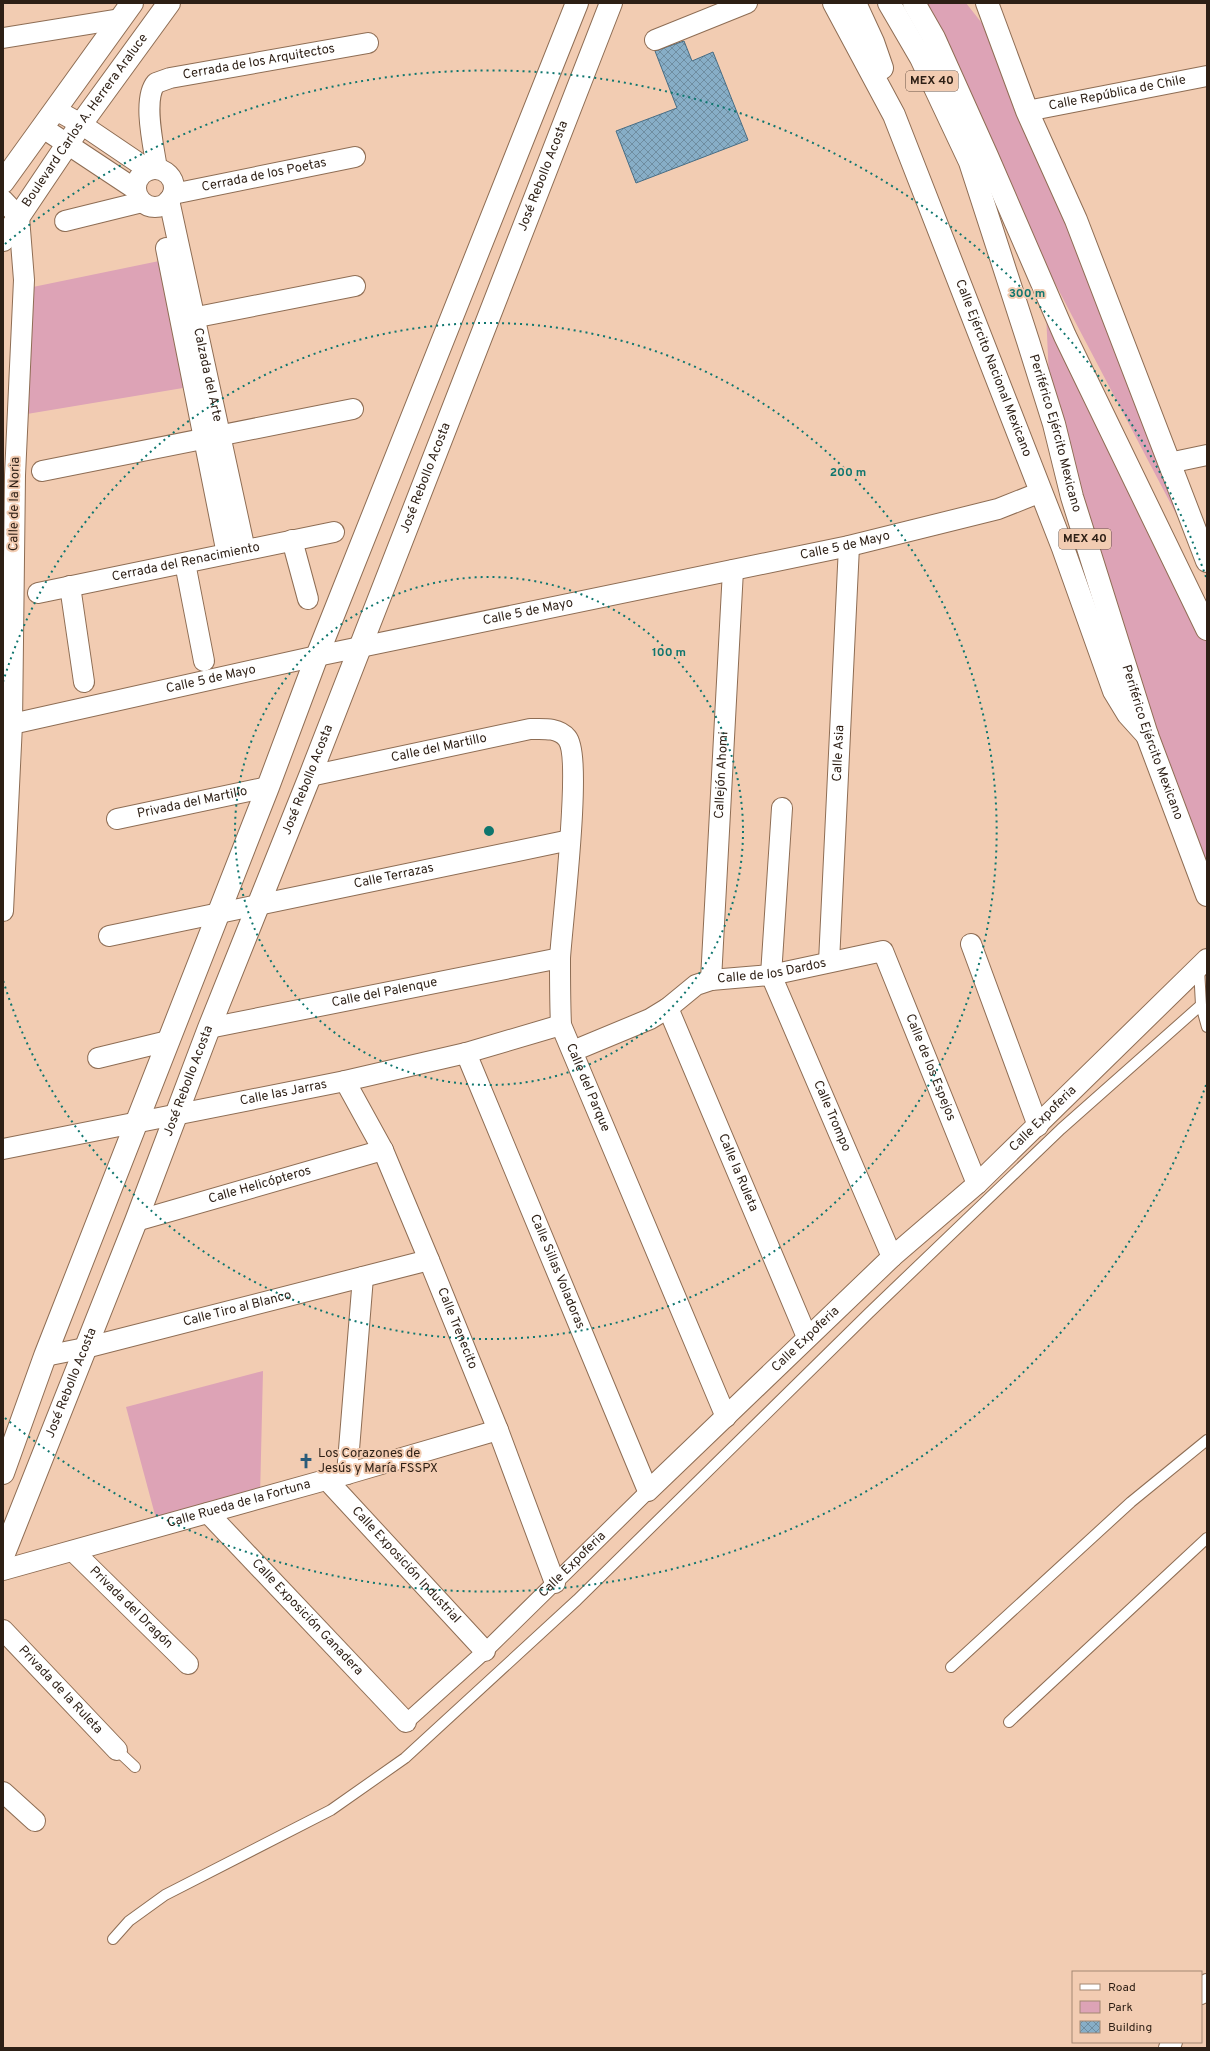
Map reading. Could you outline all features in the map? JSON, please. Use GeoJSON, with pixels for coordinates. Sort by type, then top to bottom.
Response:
{"type":"FeatureCollection","features":[{"type":"Feature","properties":{"kind":"main road","name":"Boulevard Carlos A. Herrera Araluce"},"geometry":{"type":"LineString","coordinates":[[3,240],[81,124],[169,3]]}},
{"type":"Feature","properties":{"kind":"main road"},"geometry":{"type":"LineString","coordinates":[[3,1473],[45,1356],[268,787],[317,656],[577,3]]}},
{"type":"Feature","properties":{"kind":"main road","name":"José Rebollo Acosta"},"geometry":{"type":"LineString","coordinates":[[3,1556],[136,1221],[209,1028],[310,776],[611,3]]}},
{"type":"Feature","properties":{"kind":"main road","name":"Calle Ejército Nacional Mexicano"},"geometry":{"type":"LineString","coordinates":[[834,3],[894,115],[1041,492],[1114,691],[1128,714],[1147,735]]}},
{"type":"Feature","properties":{"kind":"main road"},"geometry":{"type":"LineString","coordinates":[[855,3],[882,66],[894,115]]}},
{"type":"Feature","properties":{"kind":"main road","name":"Periférico Ejército Mexicano"},"geometry":{"type":"LineString","coordinates":[[890,3],[979,159],[1207,629]]}},
{"type":"Feature","properties":{"kind":"main road","name":"Periférico Ejército Mexicano"},"geometry":{"type":"LineString","coordinates":[[914,3],[934,38],[979,159],[1028,341],[1054,424],[1072,497],[1147,735],[1207,895]]}},
{"type":"Feature","properties":{"kind":"main road"},"geometry":{"type":"LineString","coordinates":[[972,3],[1001,40]]}},
{"type":"Feature","properties":{"kind":"main road"},"geometry":{"type":"LineString","coordinates":[[987,3],[1027,111],[1076,220],[1207,561]]}},
{"type":"Feature","properties":{"kind":"main road"},"geometry":{"type":"LineString","coordinates":[[3,182],[126,11]]}},
{"type":"Feature","properties":{"kind":"main road"},"geometry":{"type":"LineString","coordinates":[[558,50],[587,63]]}},
{"type":"Feature","properties":{"kind":"main road"},"geometry":{"type":"LineString","coordinates":[[440,344],[474,356]]}},
{"type":"Feature","properties":{"kind":"street"},"geometry":{"type":"LineString","coordinates":[[655,40],[747,3]]}},
{"type":"Feature","properties":{"kind":"street"},"geometry":{"type":"LineString","coordinates":[[3,38],[126,11]]}},
{"type":"Feature","properties":{"kind":"street","name":"Cerrada de los Arquitectos"},"geometry":{"type":"LineString","coordinates":[[153,169],[150,94],[156,82],[170,78],[368,43]]}},
{"type":"Feature","properties":{"kind":"street","name":"Calle República de Chile"},"geometry":{"type":"LineString","coordinates":[[1027,111],[1207,76]]}},
{"type":"Feature","properties":{"kind":"street"},"geometry":{"type":"LineString","coordinates":[[56,110],[81,124],[124,153],[153,169]]}},
{"type":"Feature","properties":{"kind":"street"},"geometry":{"type":"LineString","coordinates":[[43,128],[110,173],[156,199]]}},
{"type":"Feature","properties":{"kind":"street"},"geometry":{"type":"LineString","coordinates":[[110,173],[124,153]]}},
{"type":"Feature","properties":{"kind":"street","name":"Cerrada de los Poetas"},"geometry":{"type":"LineString","coordinates":[[65,221],[156,199],[355,157]]}},
{"type":"Feature","properties":{"kind":"street"},"geometry":{"type":"LineString","coordinates":[[153,169],[139,177],[156,199]]}},
{"type":"Feature","properties":{"kind":"street","name":"Calzada del Arte"},"geometry":{"type":"LineString","coordinates":[[153,169],[165,172],[171,178],[174,186],[156,199],[187,319],[236,552]]}},
{"type":"Feature","properties":{"kind":"street"},"geometry":{"type":"LineString","coordinates":[[3,200],[19,217]]}},
{"type":"Feature","properties":{"kind":"street","name":"Calle de la Noria"},"geometry":{"type":"LineString","coordinates":[[3,911],[12,724],[15,475],[24,280],[19,217]]}},
{"type":"Feature","properties":{"kind":"street"},"geometry":{"type":"LineString","coordinates":[[187,319],[355,286]]}},
{"type":"Feature","properties":{"kind":"street"},"geometry":{"type":"LineString","coordinates":[[42,471],[353,410]]}},
{"type":"Feature","properties":{"kind":"street"},"geometry":{"type":"LineString","coordinates":[[1169,463],[1207,455]]}},
{"type":"Feature","properties":{"kind":"street","name":"Calle 5 de Mayo"},"geometry":{"type":"LineString","coordinates":[[12,724],[317,656],[849,546],[998,509],[1041,492]]}},
{"type":"Feature","properties":{"kind":"street","name":"Cerrada del Renacimiento"},"geometry":{"type":"LineString","coordinates":[[38,593],[334,532]]}},
{"type":"Feature","properties":{"kind":"street"},"geometry":{"type":"LineString","coordinates":[[292,540],[308,598]]}},
{"type":"Feature","properties":{"kind":"street","name":"Calle Asia"},"geometry":{"type":"LineString","coordinates":[[829,962],[849,546]]}},
{"type":"Feature","properties":{"kind":"street"},"geometry":{"type":"LineString","coordinates":[[185,563],[204,661]]}},
{"type":"Feature","properties":{"kind":"street","name":"Callejón Ahomi"},"geometry":{"type":"LineString","coordinates":[[711,980],[733,570]]}},
{"type":"Feature","properties":{"kind":"street"},"geometry":{"type":"LineString","coordinates":[[70,586],[84,682]]}},
{"type":"Feature","properties":{"kind":"street","name":"Calle del Martillo"},"geometry":{"type":"LineString","coordinates":[[310,776],[530,729],[549,729],[559,732],[567,738]]}},
{"type":"Feature","properties":{"kind":"street","name":"Calle del Parque"},"geometry":{"type":"LineString","coordinates":[[567,738],[571,747],[573,761],[570,840],[560,958],[561,1025],[726,1417]]}},
{"type":"Feature","properties":{"kind":"street","name":"Privada del Martillo"},"geometry":{"type":"LineString","coordinates":[[117,818],[268,787]]}},
{"type":"Feature","properties":{"kind":"street"},"geometry":{"type":"LineString","coordinates":[[771,975],[782,808]]}},
{"type":"Feature","properties":{"kind":"street","name":"Calle Terrazas"},"geometry":{"type":"LineString","coordinates":[[109,936],[258,907],[425,869],[570,840]]}},
{"type":"Feature","properties":{"kind":"street"},"geometry":{"type":"LineString","coordinates":[[972,944],[1038,1126]]}},
{"type":"Feature","properties":{"kind":"street","name":"Calle de los Dardos"},"geometry":{"type":"LineString","coordinates":[[573,1051],[606,1039],[668,1008],[696,985],[711,980],[771,975],[882,951]]}},
{"type":"Feature","properties":{"kind":"street","name":"Calle de los Espejos"},"geometry":{"type":"LineString","coordinates":[[882,951],[978,1184]]}},
{"type":"Feature","properties":{"kind":"street","name":"Calle del Palenque"},"geometry":{"type":"LineString","coordinates":[[209,1028],[560,958]]}},
{"type":"Feature","properties":{"kind":"street","name":"Calle Expoferia"},"geometry":{"type":"LineString","coordinates":[[406,1722],[485,1651],[648,1491],[892,1257],[978,1184],[1203,962]]}},
{"type":"Feature","properties":{"kind":"street","name":"Calle Trompo"},"geometry":{"type":"LineString","coordinates":[[771,975],[892,1257]]}},
{"type":"Feature","properties":{"kind":"street","name":"Calle la Ruleta"},"geometry":{"type":"LineString","coordinates":[[668,1008],[808,1337]]}},
{"type":"Feature","properties":{"kind":"street","name":"Calle las Jarras"},"geometry":{"type":"LineString","coordinates":[[3,1149],[136,1121],[345,1081],[466,1053],[561,1025]]}},
{"type":"Feature","properties":{"kind":"street"},"geometry":{"type":"LineString","coordinates":[[98,1058],[168,1041]]}},
{"type":"Feature","properties":{"kind":"street","name":"Calle Sillas Voladoras"},"geometry":{"type":"LineString","coordinates":[[466,1053],[648,1491]]}},
{"type":"Feature","properties":{"kind":"street","name":"Calle Trenecito"},"geometry":{"type":"LineString","coordinates":[[345,1081],[383,1150],[430,1260],[498,1430],[555,1583]]}},
{"type":"Feature","properties":{"kind":"street","name":"Calle Helicópteros"},"geometry":{"type":"LineString","coordinates":[[136,1221],[383,1150]]}},
{"type":"Feature","properties":{"kind":"street","name":"Calle Tiro al Blanco"},"geometry":{"type":"LineString","coordinates":[[45,1356],[85,1348],[430,1260]]}},
{"type":"Feature","properties":{"kind":"street"},"geometry":{"type":"LineString","coordinates":[[348,1474],[363,1276]]}},
{"type":"Feature","properties":{"kind":"street","name":"Calle Rueda de la Fortuna"},"geometry":{"type":"LineString","coordinates":[[3,1570],[327,1480],[498,1430]]}},
{"type":"Feature","properties":{"kind":"street","name":"Calle Exposición Industrial"},"geometry":{"type":"LineString","coordinates":[[327,1480],[485,1651]]}},
{"type":"Feature","properties":{"kind":"street","name":"Calle Exposición Ganadera"},"geometry":{"type":"LineString","coordinates":[[208,1513],[406,1722]]}},
{"type":"Feature","properties":{"kind":"street","name":"Privada del Dragón"},"geometry":{"type":"LineString","coordinates":[[73,1551],[188,1664]]}},
{"type":"Feature","properties":{"kind":"street","name":"Privada de la Ruleta"},"geometry":{"type":"LineString","coordinates":[[3,1630],[117,1750]]}},
{"type":"Feature","properties":{"kind":"street"},"geometry":{"type":"LineString","coordinates":[[3,1792],[35,1821]]}},
{"type":"Feature","properties":{"kind":"lane"},"geometry":{"type":"LineString","coordinates":[[1203,962],[1201,1005],[1207,1027]]}},
{"type":"Feature","properties":{"kind":"lane"},"geometry":{"type":"LineString","coordinates":[[113,1939],[129,1921],[165,1895],[331,1810],[405,1758],[577,1600],[870,1312],[1061,1129],[1201,1005]]}},
{"type":"Feature","properties":{"kind":"lane"},"geometry":{"type":"LineString","coordinates":[[951,1667],[1131,1502],[1207,1440]]}},
{"type":"Feature","properties":{"kind":"lane"},"geometry":{"type":"LineString","coordinates":[[1008,1722],[1207,1538]]}},
{"type":"Feature","properties":{"kind":"lane"},"geometry":{"type":"LineString","coordinates":[[117,1750],[135,1767]]}},
{"type":"Feature","properties":{"kind":"green space"},"geometry":{"type":"Polygon","coordinates":[[[918,3],[966,3],[996,41],[1183,527],[1006,190],[918,3]]]}},
{"type":"Feature","properties":{"kind":"green space"},"geometry":{"type":"Polygon","coordinates":[[[164,260],[189,387],[27,414],[28,288],[164,260]]]}},
{"type":"Feature","properties":{"kind":"green space"},"geometry":{"type":"Polygon","coordinates":[[[1046,313],[1207,636],[1207,880],[1150,731],[1049,378],[1046,313]]]}},
{"type":"Feature","properties":{"kind":"green space"},"geometry":{"type":"Polygon","coordinates":[[[263,1371],[260,1497],[158,1526],[126,1407],[263,1371]]]}},
{"type":"Feature","properties":{"kind":"building"},"geometry":{"type":"Polygon","coordinates":[[[684,41],[692,61],[713,52],[748,140],[636,183],[616,131],[677,108],[655,51],[684,41]]]}},
{"type":"Feature","properties":{"kind":"place","name":"Los Corazones de Jesús y María FSSPX"},"geometry":{"type":"Point","coordinates":[306,1461]}}]}
